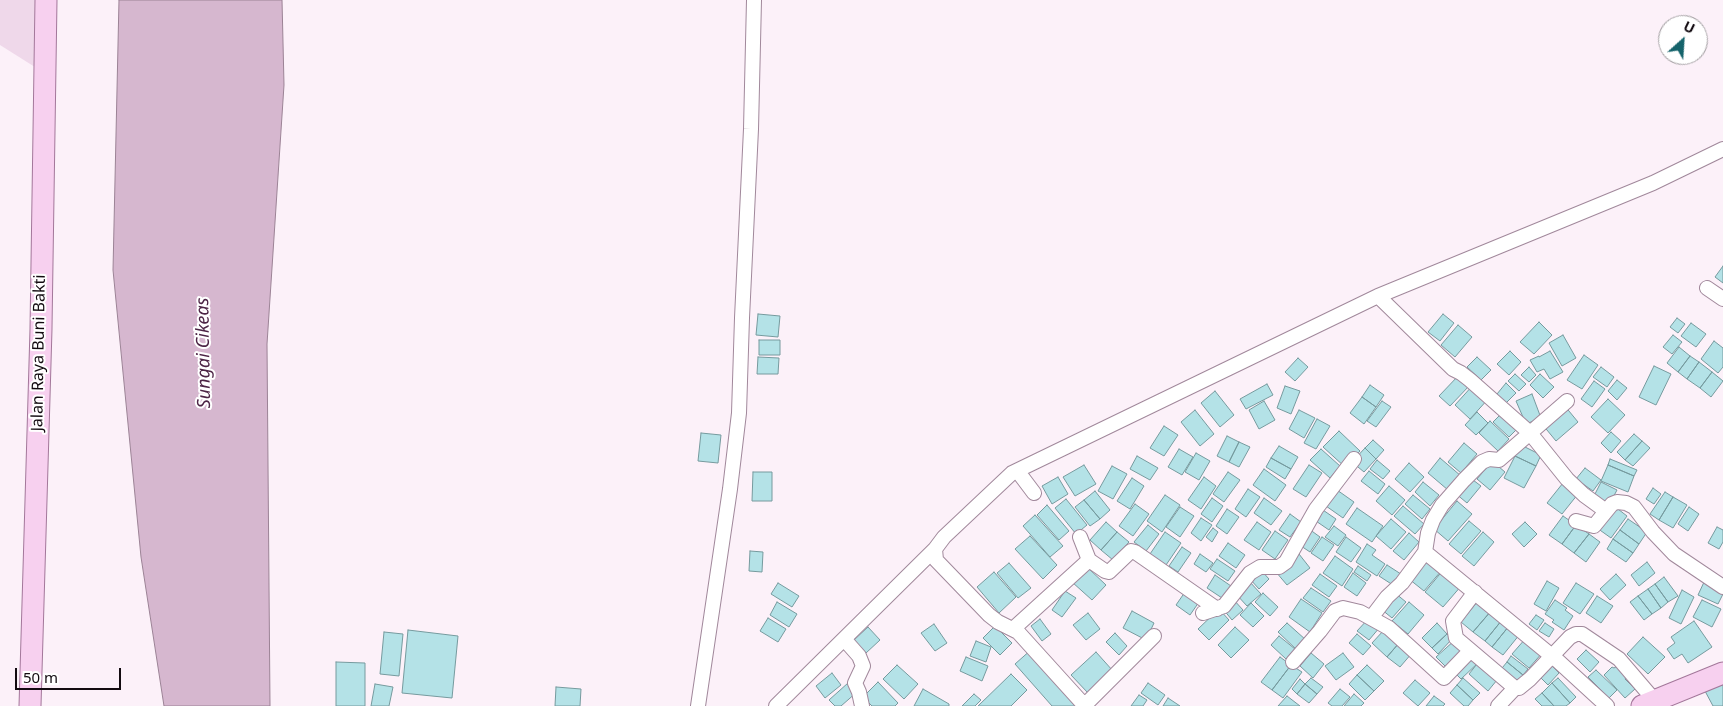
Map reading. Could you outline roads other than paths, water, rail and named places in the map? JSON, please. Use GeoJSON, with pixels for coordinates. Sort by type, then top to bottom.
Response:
{"type":"FeatureCollection","features":[{"type":"Feature","properties":{"kind":"main road","name":"Jalan Raya Buni Bakti"},"geometry":{"type":"LineString","coordinates":[[30,706],[41,329],[46,0]]}},
{"type":"Feature","properties":{"kind":"main road"},"geometry":{"type":"LineString","coordinates":[[1649,703],[1723,673]]}},
{"type":"Feature","properties":{"kind":"street"},"geometry":{"type":"LineString","coordinates":[[698,706],[730,489],[739,413],[752,129],[754,0]]}},
{"type":"Feature","properties":{"kind":"street"},"geometry":{"type":"LineString","coordinates":[[776,706],[935,549],[944,536],[1012,473],[1378,296],[1653,183],[1723,149]]}},
{"type":"Feature","properties":{"kind":"street"},"geometry":{"type":"LineString","coordinates":[[1708,288],[1723,299]]}},
{"type":"Feature","properties":{"kind":"street"},"geometry":{"type":"LineString","coordinates":[[1378,296],[1453,369],[1461,372],[1530,433],[1567,479],[1584,495],[1606,511]]}},
{"type":"Feature","properties":{"kind":"street"},"geometry":{"type":"LineString","coordinates":[[1370,618],[1386,597],[1402,583],[1425,552],[1428,533],[1433,520],[1442,505],[1454,491],[1482,462],[1489,459],[1499,460],[1567,401]]}},
{"type":"Feature","properties":{"kind":"street"},"geometry":{"type":"LineString","coordinates":[[1080,537],[1089,560],[1105,572],[1109,572],[1131,551],[1135,552],[1210,611],[1224,606],[1231,600],[1250,574],[1260,568],[1279,567],[1286,562],[1316,509],[1354,459]]}},
{"type":"Feature","properties":{"kind":"street"},"geometry":{"type":"LineString","coordinates":[[1016,472],[1034,493]]}},
{"type":"Feature","properties":{"kind":"street"},"geometry":{"type":"LineString","coordinates":[[1576,520],[1594,526],[1612,504],[1617,502],[1626,503],[1634,507],[1653,532],[1674,554],[1723,587]]}},
{"type":"Feature","properties":{"kind":"street"},"geometry":{"type":"LineString","coordinates":[[935,549],[936,560],[989,615],[1018,632],[1085,705],[1154,636]]}},
{"type":"Feature","properties":{"kind":"street"},"geometry":{"type":"LineString","coordinates":[[1425,552],[1475,592],[1607,706]]}},
{"type":"Feature","properties":{"kind":"street"},"geometry":{"type":"LineString","coordinates":[[1012,629],[1089,560]]}},
{"type":"Feature","properties":{"kind":"street"},"geometry":{"type":"LineString","coordinates":[[1475,592],[1455,616],[1453,621],[1456,638],[1515,688]]}},
{"type":"Feature","properties":{"kind":"street"},"geometry":{"type":"LineString","coordinates":[[1293,662],[1335,611],[1343,608],[1360,612],[1396,634],[1444,678],[1470,651]]}},
{"type":"Feature","properties":{"kind":"street"},"geometry":{"type":"LineString","coordinates":[[1498,706],[1515,688],[1519,688],[1530,679],[1570,637],[1576,634],[1582,634],[1618,659],[1649,703]]}},
{"type":"Feature","properties":{"kind":"street"},"geometry":{"type":"LineString","coordinates":[[844,639],[859,656],[863,666],[855,682],[862,706]]}},
{"type":"Feature","properties":{"kind":"water","name":"Sungai Cikeas"},"geometry":{"type":"Polygon","coordinates":[[[119,0],[282,0],[284,85],[267,344],[270,706],[164,706],[141,557],[113,270],[119,0]]]}}]}
